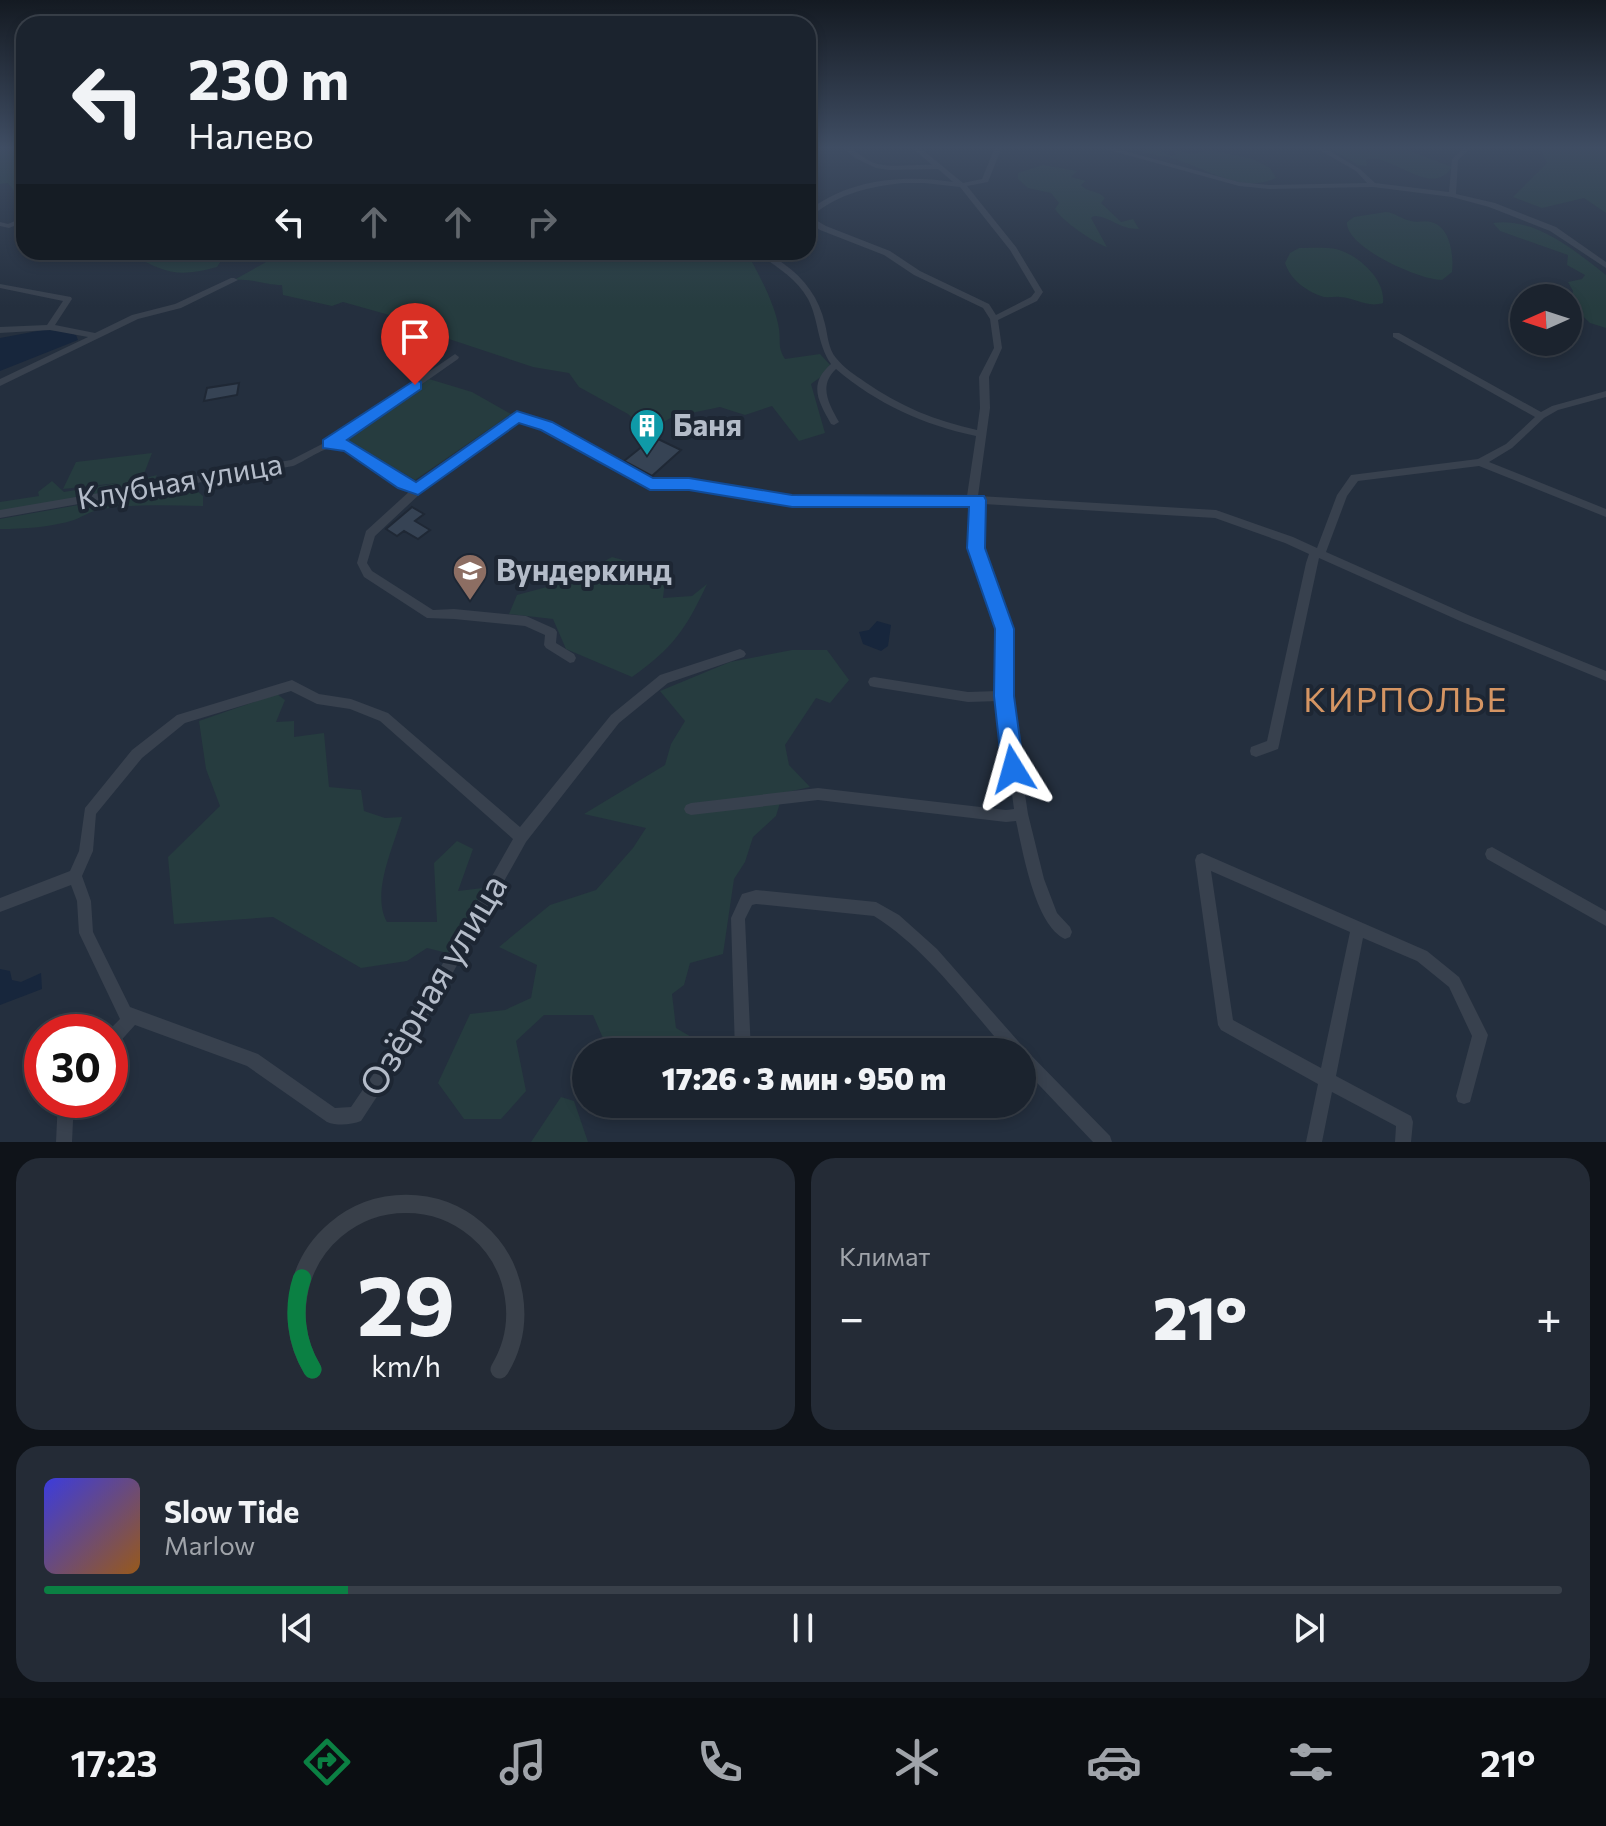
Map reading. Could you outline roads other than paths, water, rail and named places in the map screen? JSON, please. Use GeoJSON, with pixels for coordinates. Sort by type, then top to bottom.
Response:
{"type":"FeatureCollection","features":[{"type":"Feature","properties":{"kind":"street"},"geometry":{"type":"LineString","coordinates":[[974,200],[1013,249],[1039,292],[1034,299],[994,319]]}},
{"type":"Feature","properties":{"kind":"street"},"geometry":{"type":"LineString","coordinates":[[1473,200],[1553,229],[1606,266]]}},
{"type":"Feature","properties":{"kind":"street"},"geometry":{"type":"LineString","coordinates":[[816,224],[887,253],[917,273],[986,306],[994,319],[998,348],[984,377],[975,500],[976,548],[1004,629],[1004,696],[1021,814],[1037,879],[1052,918],[1065,932]]}},
{"type":"Feature","properties":{"kind":"street"},"geometry":{"type":"LineString","coordinates":[[772,260],[794,275],[813,297],[825,346],[836,364],[904,412],[927,422],[981,434]]}},
{"type":"Feature","properties":{"kind":"street"},"geometry":{"type":"LineString","coordinates":[[0,383],[135,317],[178,306],[234,280]]}},
{"type":"Feature","properties":{"kind":"street"},"geometry":{"type":"LineString","coordinates":[[0,286],[68,299],[50,327]]}},
{"type":"Feature","properties":{"kind":"street"},"geometry":{"type":"LineString","coordinates":[[0,330],[50,327],[97,336]]}},
{"type":"Feature","properties":{"kind":"street"},"geometry":{"type":"LineString","coordinates":[[1396,335],[1541,416]]}},
{"type":"Feature","properties":{"kind":"street","name":"Клубная улица"},"geometry":{"type":"LineString","coordinates":[[0,514],[293,463],[329,444],[455,357]]}},
{"type":"Feature","properties":{"kind":"street"},"geometry":{"type":"LineString","coordinates":[[834,422],[821,397],[821,385],[826,372],[836,364]]}},
{"type":"Feature","properties":{"kind":"street"},"geometry":{"type":"LineString","coordinates":[[1320,553],[1342,495],[1355,478],[1480,462],[1509,446],[1541,416],[1555,408],[1606,394]]}},
{"type":"Feature","properties":{"kind":"street"},"geometry":{"type":"LineString","coordinates":[[570,658],[550,645],[551,632],[526,621],[454,614],[431,615],[368,574],[362,563],[370,534],[418,489],[517,416],[547,426],[650,484],[689,484],[792,501],[975,500],[1059,507],[1199,511],[1268,531],[1464,618],[1606,676]]}},
{"type":"Feature","properties":{"kind":"street"},"geometry":{"type":"LineString","coordinates":[[329,444],[348,445],[404,484],[418,489]]}},
{"type":"Feature","properties":{"kind":"street"},"geometry":{"type":"LineString","coordinates":[[1480,462],[1606,513]]}},
{"type":"Feature","properties":{"kind":"street"},"geometry":{"type":"LineString","coordinates":[[1256,751],[1273,745],[1311,563],[1315,553],[1320,553]]}},
{"type":"Feature","properties":{"kind":"street"},"geometry":{"type":"LineString","coordinates":[[128,1021],[132,1017],[125,1013],[86,933],[84,901],[75,876],[86,851],[90,812],[137,754],[181,719],[292,685],[317,699],[351,704],[384,717],[521,837],[615,719],[640,698],[664,679],[740,654]]}},
{"type":"Feature","properties":{"kind":"street"},"geometry":{"type":"LineString","coordinates":[[874,682],[968,697],[1004,696]]}},
{"type":"Feature","properties":{"kind":"street"},"geometry":{"type":"LineString","coordinates":[[691,809],[818,794],[1006,816],[1021,814]]}},
{"type":"Feature","properties":{"kind":"street","name":"Озёрная улица"},"geometry":{"type":"LineString","coordinates":[[132,1017],[252,1060],[333,1116],[355,1115],[418,1021],[521,837]]}},
{"type":"Feature","properties":{"kind":"street"},"geometry":{"type":"LineString","coordinates":[[1492,854],[1606,919]]}},
{"type":"Feature","properties":{"kind":"street"},"geometry":{"type":"LineString","coordinates":[[1403,1142],[1405,1122],[1226,1025],[1202,860],[1422,956],[1454,982],[1480,1035],[1464,1096]]}},
{"type":"Feature","properties":{"kind":"street"},"geometry":{"type":"LineString","coordinates":[[0,905],[75,876]]}},
{"type":"Feature","properties":{"kind":"street"},"geometry":{"type":"LineString","coordinates":[[742,1038],[738,918],[747,899],[756,897],[876,909],[891,916],[1007,1038]]}},
{"type":"Feature","properties":{"kind":"street"},"geometry":{"type":"LineString","coordinates":[[1314,1142],[1358,928]]}},
{"type":"Feature","properties":{"kind":"street"},"geometry":{"type":"LineString","coordinates":[[1036,1069],[1104,1142]]}},
{"type":"Feature","properties":{"kind":"street"},"geometry":{"type":"LineString","coordinates":[[64,1142],[65,1118]]}},
{"type":"Feature","properties":{"kind":"water"},"geometry":{"type":"Polygon","coordinates":[[[43,330],[67,331],[76,335],[78,340],[0,371],[0,338],[43,330]]]}},
{"type":"Feature","properties":{"kind":"water"},"geometry":{"type":"Polygon","coordinates":[[[877,621],[891,625],[888,646],[881,651],[863,644],[859,632],[869,630],[877,621]]]}},
{"type":"Feature","properties":{"kind":"water"},"geometry":{"type":"Polygon","coordinates":[[[0,969],[10,971],[12,980],[21,982],[41,973],[42,989],[0,1005],[0,969]]]}},
{"type":"Feature","properties":{"kind":"place","name":"Баня"},"geometry":{"type":"Point","coordinates":[647,457]}},
{"type":"Feature","properties":{"kind":"place","name":"Вундеркинд"},"geometry":{"type":"Point","coordinates":[470,602]}},
{"type":"Feature","properties":{"kind":"district","name":"КИРПОЛЬЕ"},"geometry":{"type":"Point","coordinates":[1406,700]}}]}
